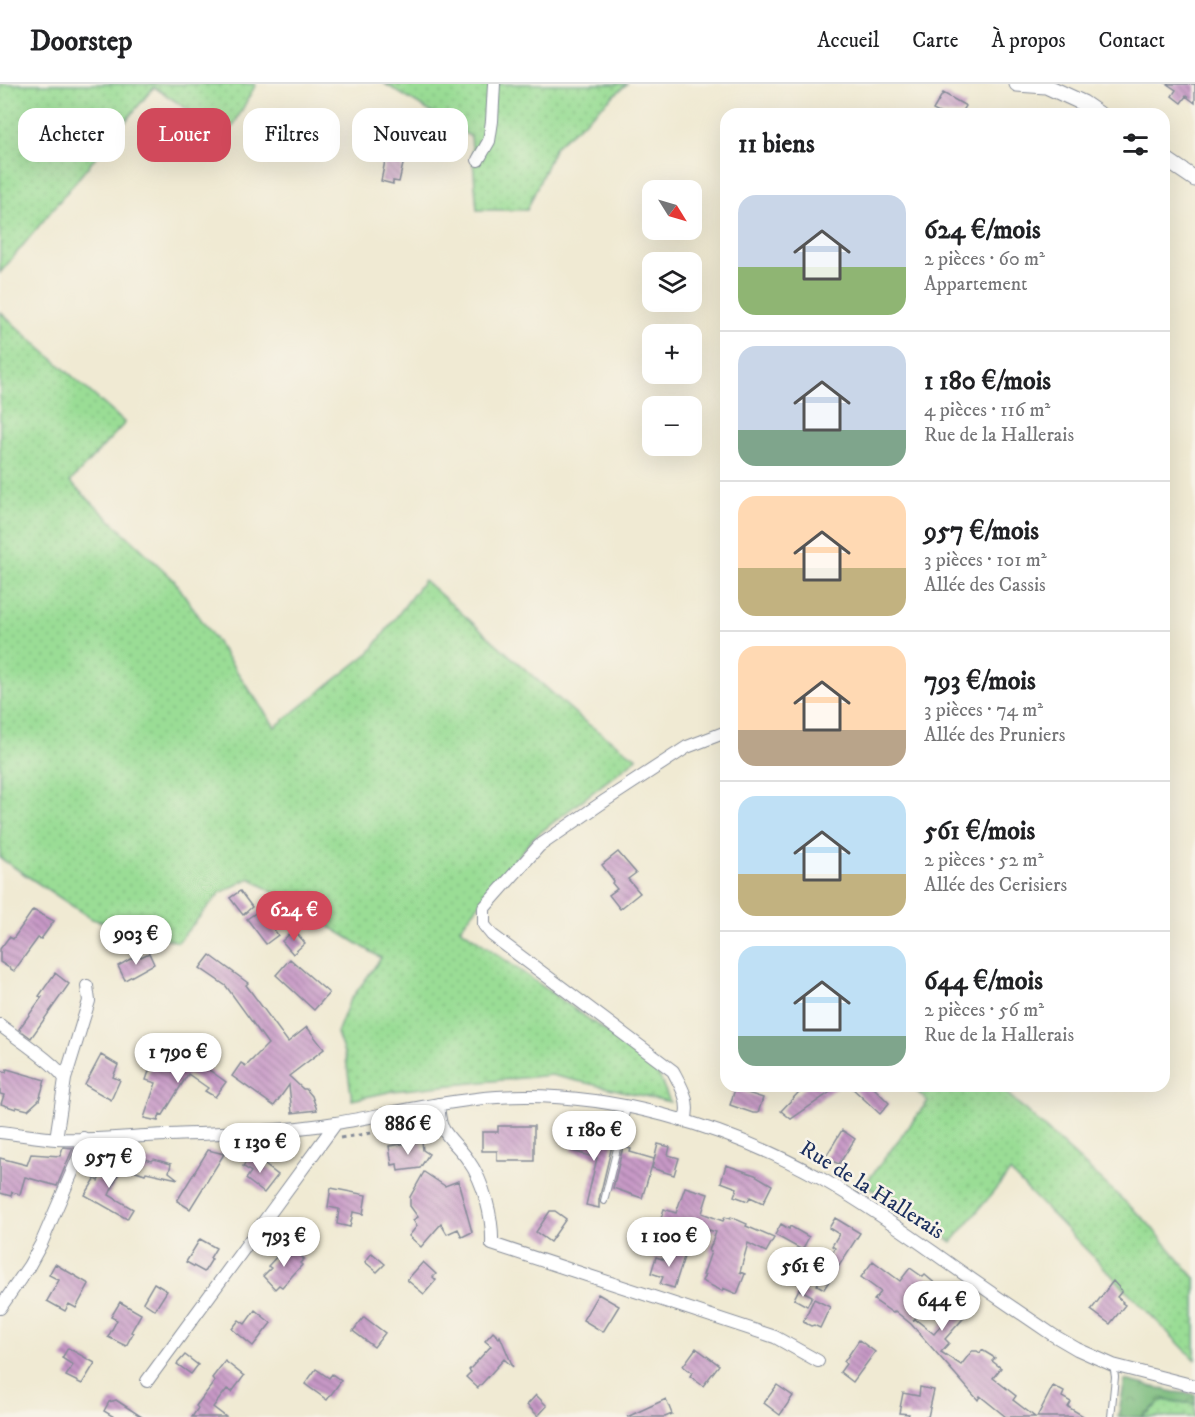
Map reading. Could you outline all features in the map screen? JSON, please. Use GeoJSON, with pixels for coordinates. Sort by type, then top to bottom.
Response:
{"type":"FeatureCollection","features":[{"type":"Feature","properties":{"kind":"street"},"geometry":{"type":"LineString","coordinates":[[478,160],[489,141],[494,84]]}},
{"type":"Feature","properties":{"kind":"street"},"geometry":{"type":"LineString","coordinates":[[1017,84],[1048,85],[1089,108]]}},
{"type":"Feature","properties":{"kind":"street"},"geometry":{"type":"LineString","coordinates":[[1170,162],[1195,179]]}},
{"type":"Feature","properties":{"kind":"street"},"geometry":{"type":"LineString","coordinates":[[685,1121],[688,1113],[684,1091],[673,1071],[492,935],[484,925],[484,908],[539,846],[687,747],[720,734]]}},
{"type":"Feature","properties":{"kind":"street"},"geometry":{"type":"LineString","coordinates":[[56,1139],[64,1079],[89,1001],[87,986]]}},
{"type":"Feature","properties":{"kind":"street"},"geometry":{"type":"LineString","coordinates":[[0,1025],[58,1069],[64,1079]]}},
{"type":"Feature","properties":{"kind":"street","name":"Rue de la Hallerais"},"geometry":{"type":"LineString","coordinates":[[0,1132],[56,1139],[227,1133],[336,1123],[438,1104],[499,1097],[553,1097],[627,1107],[715,1130],[787,1160],[867,1206],[1053,1335],[1077,1349],[1113,1365],[1195,1386]]}},
{"type":"Feature","properties":{"kind":"street"},"geometry":{"type":"LineString","coordinates":[[438,1104],[443,1129],[468,1160],[481,1186],[492,1222],[492,1244],[775,1337],[818,1361]]}},
{"type":"Feature","properties":{"kind":"street"},"geometry":{"type":"LineString","coordinates":[[147,1381],[336,1123]]}},
{"type":"Feature","properties":{"kind":"street"},"geometry":{"type":"LineString","coordinates":[[0,1308],[41,1244],[80,1154],[83,1138]]}},
{"type":"Feature","properties":{"kind":"lane"},"geometry":{"type":"LineString","coordinates":[[604,1201],[627,1107]]}},
{"type":"Feature","properties":{"kind":"lane"},"geometry":{"type":"LineString","coordinates":[[1112,1417],[1113,1365]]}},
{"type":"Feature","properties":{"kind":"path"},"geometry":{"type":"LineString","coordinates":[[318,1149],[332,1146],[338,1139],[372,1133]]}},
{"type":"Feature","properties":{"kind":"green space"},"geometry":{"type":"Polygon","coordinates":[[[0,84],[256,84],[231,130],[231,108],[186,108],[154,87],[125,122],[125,108],[18,108],[18,162],[92,162],[0,273],[0,84]]]}},
{"type":"Feature","properties":{"kind":"green space"},"geometry":{"type":"Polygon","coordinates":[[[385,84],[627,84],[555,147],[527,210],[477,210],[471,137],[468,135],[468,108],[424,108],[385,84]]]}},
{"type":"Feature","properties":{"kind":"green space"},"geometry":{"type":"Polygon","coordinates":[[[0,312],[125,423],[70,482],[174,580],[275,727],[370,652],[424,580],[585,722],[637,758],[533,838],[460,928],[655,1066],[670,1102],[551,1075],[393,1091],[352,1100],[346,1059],[337,1033],[349,1002],[381,958],[250,878],[220,893],[178,942],[92,919],[0,858],[0,312]]]}},
{"type":"Feature","properties":{"kind":"green space"},"geometry":{"type":"Polygon","coordinates":[[[917,1092],[1006,1092],[1147,1222],[1195,1278],[1195,1360],[1010,1172],[952,1242],[865,1184],[928,1101],[917,1092]]]}},
{"type":"Feature","properties":{"kind":"green space"},"geometry":{"type":"Polygon","coordinates":[[[1125,1380],[1174,1392],[1195,1394],[1195,1404],[1163,1400],[1142,1417],[1118,1417],[1125,1380]]]}},
{"type":"Feature","properties":{"kind":"green space"},"geometry":{"type":"Polygon","coordinates":[[[1163,1400],[1195,1404],[1195,1417],[1142,1417],[1163,1400]]]}},
{"type":"Feature","properties":{"kind":"building"},"geometry":{"type":"Polygon","coordinates":[[[1167,84],[1195,84],[1195,103],[1186,96],[1181,103],[1172,96],[1176,90],[1167,84]]]}},
{"type":"Feature","properties":{"kind":"building"},"geometry":{"type":"Polygon","coordinates":[[[943,93],[966,106],[965,108],[934,108],[943,93]]]}},
{"type":"Feature","properties":{"kind":"building"},"geometry":{"type":"Polygon","coordinates":[[[385,162],[404,162],[399,182],[393,181],[393,184],[381,181],[385,162]]]}},
{"type":"Feature","properties":{"kind":"building"},"geometry":{"type":"Polygon","coordinates":[[[618,852],[636,873],[628,879],[640,893],[620,909],[609,895],[617,889],[612,883],[614,881],[602,865],[618,852]]]}},
{"type":"Feature","properties":{"kind":"building"},"geometry":{"type":"Polygon","coordinates":[[[240,891],[252,907],[243,915],[230,898],[240,891]]]}},
{"type":"Feature","properties":{"kind":"building"},"geometry":{"type":"Polygon","coordinates":[[[33,910],[54,921],[41,939],[38,938],[14,971],[0,962],[0,949],[9,937],[13,939],[33,910]]]}},
{"type":"Feature","properties":{"kind":"building"},"geometry":{"type":"Polygon","coordinates":[[[260,910],[278,935],[266,944],[247,919],[260,910]]]}},
{"type":"Feature","properties":{"kind":"building"},"geometry":{"type":"Polygon","coordinates":[[[294,930],[305,943],[293,954],[282,941],[294,930]]]}},
{"type":"Feature","properties":{"kind":"building"},"geometry":{"type":"Polygon","coordinates":[[[149,953],[154,964],[125,980],[118,966],[139,954],[141,957],[149,953]]]}},
{"type":"Feature","properties":{"kind":"building"},"geometry":{"type":"Polygon","coordinates":[[[210,955],[248,983],[246,985],[288,1042],[307,1027],[324,1049],[289,1076],[312,1096],[317,1110],[292,1113],[289,1085],[274,1106],[232,1076],[241,1063],[246,1066],[268,1044],[226,986],[200,968],[210,955]]]}},
{"type":"Feature","properties":{"kind":"building"},"geometry":{"type":"Polygon","coordinates":[[[290,959],[329,993],[314,1010],[276,975],[290,959]]]}},
{"type":"Feature","properties":{"kind":"building"},"geometry":{"type":"Polygon","coordinates":[[[55,973],[69,984],[31,1038],[19,1029],[42,997],[39,996],[55,973]]]}},
{"type":"Feature","properties":{"kind":"building"},"geometry":{"type":"Polygon","coordinates":[[[185,1053],[226,1082],[215,1097],[205,1091],[208,1088],[188,1074],[163,1115],[160,1114],[158,1121],[144,1118],[156,1083],[146,1080],[152,1062],[170,1071],[185,1053]]]}},
{"type":"Feature","properties":{"kind":"building"},"geometry":{"type":"Polygon","coordinates":[[[101,1055],[118,1065],[113,1077],[120,1080],[111,1100],[85,1085],[101,1055]]]}},
{"type":"Feature","properties":{"kind":"building"},"geometry":{"type":"Polygon","coordinates":[[[7,1069],[45,1080],[39,1100],[28,1110],[1,1104],[4,1095],[0,1094],[0,1070],[6,1072],[7,1069]]]}},
{"type":"Feature","properties":{"kind":"building"},"geometry":{"type":"Polygon","coordinates":[[[734,1092],[744,1092],[763,1098],[758,1113],[730,1105],[734,1092]]]}},
{"type":"Feature","properties":{"kind":"building"},"geometry":{"type":"Polygon","coordinates":[[[830,1092],[791,1119],[781,1111],[798,1093],[830,1092]]]}},
{"type":"Feature","properties":{"kind":"building"},"geometry":{"type":"Polygon","coordinates":[[[856,1092],[878,1092],[889,1103],[880,1114],[856,1092]]]}},
{"type":"Feature","properties":{"kind":"building"},"geometry":{"type":"Polygon","coordinates":[[[498,1126],[534,1126],[534,1161],[497,1161],[497,1151],[482,1151],[482,1132],[498,1132],[498,1126]]]}},
{"type":"Feature","properties":{"kind":"building"},"geometry":{"type":"Polygon","coordinates":[[[842,1130],[855,1139],[839,1164],[825,1158],[842,1130]]]}},
{"type":"Feature","properties":{"kind":"building"},"geometry":{"type":"Polygon","coordinates":[[[576,1132],[613,1141],[599,1208],[586,1205],[597,1158],[572,1151],[576,1132]]]}},
{"type":"Feature","properties":{"kind":"building"},"geometry":{"type":"Polygon","coordinates":[[[422,1141],[423,1150],[429,1154],[420,1168],[398,1171],[397,1164],[392,1165],[389,1146],[422,1141]]]}},
{"type":"Feature","properties":{"kind":"building"},"geometry":{"type":"Polygon","coordinates":[[[658,1144],[670,1147],[668,1155],[679,1158],[674,1175],[652,1168],[658,1144]]]}},
{"type":"Feature","properties":{"kind":"building"},"geometry":{"type":"Polygon","coordinates":[[[63,1147],[73,1148],[57,1186],[25,1177],[20,1194],[12,1192],[11,1196],[0,1193],[0,1158],[27,1165],[31,1154],[60,1156],[63,1147]]]}},
{"type":"Feature","properties":{"kind":"building"},"geometry":{"type":"Polygon","coordinates":[[[623,1147],[631,1149],[630,1152],[654,1159],[642,1198],[613,1188],[623,1147]]]}},
{"type":"Feature","properties":{"kind":"building"},"geometry":{"type":"Polygon","coordinates":[[[208,1150],[224,1154],[190,1209],[177,1201],[208,1150]]]}},
{"type":"Feature","properties":{"kind":"building"},"geometry":{"type":"Polygon","coordinates":[[[252,1155],[278,1175],[264,1193],[246,1179],[251,1172],[243,1166],[252,1155]]]}},
{"type":"Feature","properties":{"kind":"building"},"geometry":{"type":"Polygon","coordinates":[[[110,1156],[124,1162],[109,1195],[133,1209],[127,1219],[85,1195],[95,1179],[98,1181],[110,1156]]]}},
{"type":"Feature","properties":{"kind":"building"},"geometry":{"type":"Polygon","coordinates":[[[134,1156],[171,1164],[169,1172],[178,1179],[146,1172],[145,1174],[130,1169],[134,1156]]]}},
{"type":"Feature","properties":{"kind":"building"},"geometry":{"type":"Polygon","coordinates":[[[726,1165],[755,1175],[772,1185],[763,1203],[750,1197],[748,1201],[734,1196],[737,1188],[721,1182],[726,1165]]]}},
{"type":"Feature","properties":{"kind":"building"},"geometry":{"type":"Polygon","coordinates":[[[424,1172],[445,1186],[458,1181],[472,1232],[462,1237],[458,1229],[447,1234],[441,1224],[421,1247],[409,1236],[417,1226],[413,1220],[418,1217],[410,1206],[410,1197],[424,1172]]]}},
{"type":"Feature","properties":{"kind":"building"},"geometry":{"type":"Polygon","coordinates":[[[685,1187],[708,1194],[702,1213],[723,1221],[725,1217],[730,1219],[731,1217],[774,1238],[766,1252],[748,1243],[740,1272],[745,1274],[737,1294],[723,1288],[722,1291],[702,1281],[716,1232],[691,1225],[690,1229],[681,1226],[679,1234],[658,1228],[664,1209],[676,1213],[685,1187]]]}},
{"type":"Feature","properties":{"kind":"building"},"geometry":{"type":"Polygon","coordinates":[[[331,1188],[366,1195],[363,1214],[353,1212],[350,1227],[337,1224],[339,1209],[328,1207],[331,1188]]]}},
{"type":"Feature","properties":{"kind":"building"},"geometry":{"type":"Polygon","coordinates":[[[550,1211],[555,1211],[566,1219],[550,1242],[536,1232],[550,1211]]]}},
{"type":"Feature","properties":{"kind":"building"},"geometry":{"type":"Polygon","coordinates":[[[835,1218],[860,1233],[824,1289],[817,1285],[835,1248],[832,1246],[839,1234],[829,1228],[835,1218]]]}},
{"type":"Feature","properties":{"kind":"building"},"geometry":{"type":"Polygon","coordinates":[[[781,1224],[789,1229],[790,1226],[809,1237],[802,1250],[775,1235],[781,1224]]]}},
{"type":"Feature","properties":{"kind":"building"},"geometry":{"type":"Polygon","coordinates":[[[200,1239],[216,1248],[204,1272],[186,1262],[200,1239]]]}},
{"type":"Feature","properties":{"kind":"building"},"geometry":{"type":"Polygon","coordinates":[[[291,1246],[304,1259],[300,1263],[302,1265],[282,1287],[279,1285],[275,1289],[263,1276],[271,1268],[268,1266],[281,1252],[284,1254],[291,1246]]]}},
{"type":"Feature","properties":{"kind":"building"},"geometry":{"type":"Polygon","coordinates":[[[668,1249],[685,1254],[674,1288],[660,1284],[663,1277],[651,1273],[656,1257],[665,1260],[668,1249]]]}},
{"type":"Feature","properties":{"kind":"building"},"geometry":{"type":"Polygon","coordinates":[[[372,1253],[385,1264],[377,1272],[365,1262],[372,1253]]]}},
{"type":"Feature","properties":{"kind":"building"},"geometry":{"type":"Polygon","coordinates":[[[873,1261],[900,1281],[910,1268],[923,1277],[925,1275],[969,1312],[945,1339],[949,1343],[941,1352],[961,1365],[972,1351],[980,1353],[982,1350],[995,1358],[992,1361],[1001,1368],[993,1378],[1016,1396],[1013,1400],[1035,1417],[1006,1417],[980,1396],[978,1400],[911,1324],[895,1311],[893,1313],[874,1300],[881,1292],[861,1277],[873,1261]],[[929,1301],[913,1321],[915,1319],[934,1334],[948,1317],[929,1301]]]}},
{"type":"Feature","properties":{"kind":"building"},"geometry":{"type":"Polygon","coordinates":[[[423,1262],[436,1274],[433,1277],[436,1280],[424,1294],[407,1280],[423,1262]]]}},
{"type":"Feature","properties":{"kind":"building"},"geometry":{"type":"Polygon","coordinates":[[[55,1264],[89,1284],[76,1308],[69,1304],[65,1311],[47,1301],[59,1280],[49,1275],[55,1264]]]}},
{"type":"Feature","properties":{"kind":"building"},"geometry":{"type":"Polygon","coordinates":[[[1113,1281],[1122,1291],[1117,1297],[1125,1305],[1110,1324],[1091,1310],[1113,1281]]]}},
{"type":"Feature","properties":{"kind":"building"},"geometry":{"type":"Polygon","coordinates":[[[154,1283],[167,1291],[155,1310],[143,1302],[154,1283]]]}},
{"type":"Feature","properties":{"kind":"building"},"geometry":{"type":"Polygon","coordinates":[[[799,1289],[812,1296],[807,1306],[794,1299],[799,1289]]]}},
{"type":"Feature","properties":{"kind":"building"},"geometry":{"type":"Polygon","coordinates":[[[598,1294],[619,1306],[603,1332],[583,1320],[598,1294]]]}},
{"type":"Feature","properties":{"kind":"building"},"geometry":{"type":"Polygon","coordinates":[[[814,1299],[830,1307],[820,1328],[803,1322],[814,1299]]]}},
{"type":"Feature","properties":{"kind":"building"},"geometry":{"type":"Polygon","coordinates":[[[120,1302],[141,1314],[126,1346],[108,1337],[117,1320],[111,1317],[120,1302]]]}},
{"type":"Feature","properties":{"kind":"building"},"geometry":{"type":"Polygon","coordinates":[[[255,1310],[271,1323],[253,1346],[232,1329],[239,1320],[245,1324],[255,1310]]]}},
{"type":"Feature","properties":{"kind":"building"},"geometry":{"type":"Polygon","coordinates":[[[364,1317],[385,1333],[374,1347],[353,1331],[364,1317]]]}},
{"type":"Feature","properties":{"kind":"building"},"geometry":{"type":"Polygon","coordinates":[[[493,1332],[499,1338],[500,1336],[513,1367],[504,1359],[478,1388],[466,1377],[471,1372],[469,1370],[491,1346],[485,1341],[493,1332]]]}},
{"type":"Feature","properties":{"kind":"building"},"geometry":{"type":"Polygon","coordinates":[[[859,1340],[875,1352],[853,1382],[840,1372],[859,1340]]]}},
{"type":"Feature","properties":{"kind":"building"},"geometry":{"type":"Polygon","coordinates":[[[68,1348],[95,1363],[82,1384],[66,1376],[73,1365],[62,1358],[68,1348]]]}},
{"type":"Feature","properties":{"kind":"building"},"geometry":{"type":"Polygon","coordinates":[[[696,1348],[719,1365],[703,1386],[690,1376],[692,1373],[683,1366],[696,1348]]]}},
{"type":"Feature","properties":{"kind":"building"},"geometry":{"type":"Polygon","coordinates":[[[185,1355],[198,1365],[191,1374],[177,1364],[185,1355]]]}},
{"type":"Feature","properties":{"kind":"building"},"geometry":{"type":"Polygon","coordinates":[[[225,1361],[244,1376],[232,1392],[227,1389],[213,1407],[226,1417],[192,1417],[198,1408],[196,1406],[215,1381],[212,1378],[225,1361]]]}},
{"type":"Feature","properties":{"kind":"building"},"geometry":{"type":"Polygon","coordinates":[[[316,1369],[329,1378],[332,1374],[341,1381],[327,1400],[305,1384],[316,1369]]]}},
{"type":"Feature","properties":{"kind":"building"},"geometry":{"type":"Polygon","coordinates":[[[777,1385],[793,1396],[780,1415],[764,1403],[777,1385]]]}},
{"type":"Feature","properties":{"kind":"building"},"geometry":{"type":"Polygon","coordinates":[[[1053,1386],[1064,1392],[1062,1397],[1071,1402],[1068,1407],[1085,1417],[1037,1417],[1053,1386]]]}},
{"type":"Feature","properties":{"kind":"building"},"geometry":{"type":"Polygon","coordinates":[[[920,1387],[934,1390],[928,1417],[908,1417],[909,1414],[899,1413],[903,1393],[919,1396],[920,1387]]]}},
{"type":"Feature","properties":{"kind":"building"},"geometry":{"type":"Polygon","coordinates":[[[536,1395],[547,1406],[538,1416],[527,1405],[536,1395]]]}},
{"type":"Feature","properties":{"kind":"building"},"geometry":{"type":"Polygon","coordinates":[[[666,1399],[672,1414],[665,1417],[627,1417],[666,1399]]]}},
{"type":"Feature","properties":{"kind":"building"},"geometry":{"type":"Polygon","coordinates":[[[116,1400],[142,1417],[114,1417],[104,1411],[109,1402],[116,1400]]]}}]}
